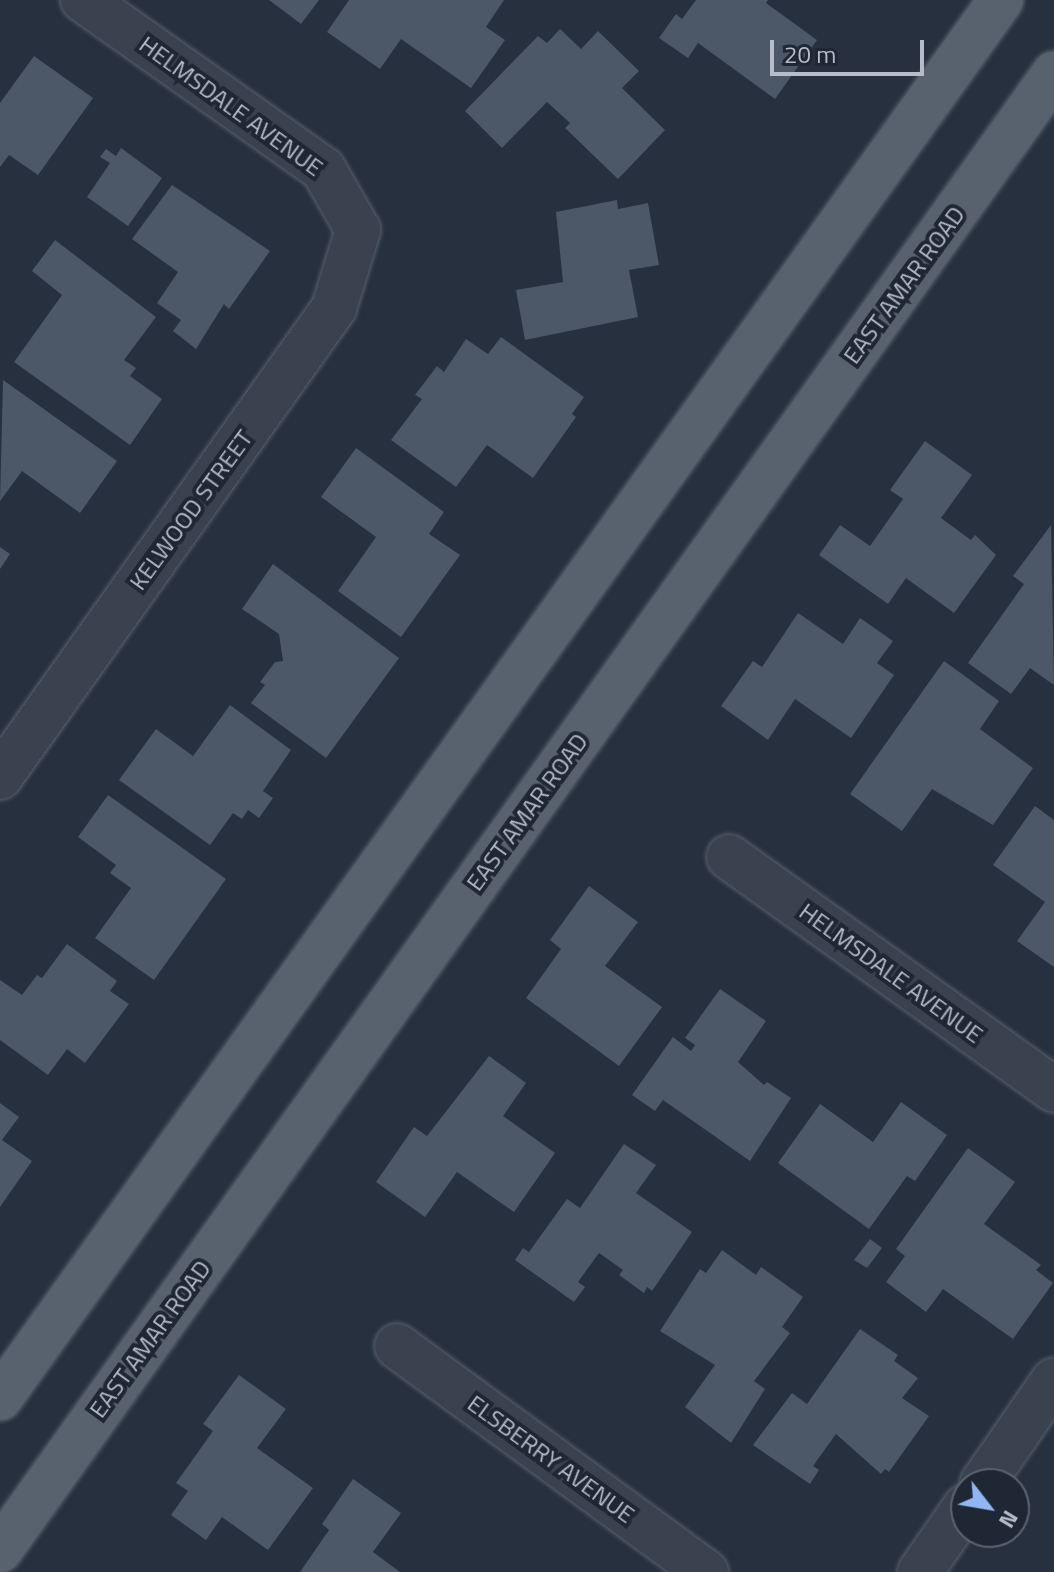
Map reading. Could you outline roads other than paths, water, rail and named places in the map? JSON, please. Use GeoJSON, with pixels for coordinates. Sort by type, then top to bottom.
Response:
{"type":"FeatureCollection","features":[{"type":"Feature","properties":{"kind":"main road"},"geometry":{"type":"LineString","coordinates":[[0,1398],[1001,0]]}},
{"type":"Feature","properties":{"kind":"main road","name":"EAST AMAR ROAD"},"geometry":{"type":"LineString","coordinates":[[0,1550],[1054,74]]}},
{"type":"Feature","properties":{"kind":"main road"},"geometry":{"type":"LineString","coordinates":[[0,1567],[7,1572]]}},
{"type":"Feature","properties":{"kind":"street","name":"HELMSDALE AVENUE"},"geometry":{"type":"LineString","coordinates":[[83,0],[323,169],[358,230]]}},
{"type":"Feature","properties":{"kind":"street","name":"KELWOOD STREET"},"geometry":{"type":"LineString","coordinates":[[0,777],[334,308],[358,230]]}},
{"type":"Feature","properties":{"kind":"street","name":"HELMSDALE AVENUE"},"geometry":{"type":"LineString","coordinates":[[729,857],[1054,1090]]}},
{"type":"Feature","properties":{"kind":"street","name":"ELSBERRY AVENUE"},"geometry":{"type":"LineString","coordinates":[[397,1346],[706,1572]]}},
{"type":"Feature","properties":{"kind":"street"},"geometry":{"type":"LineString","coordinates":[[993,1468],[1054,1380]]}},
{"type":"Feature","properties":{"kind":"street"},"geometry":{"type":"LineString","coordinates":[[920,1572],[950,1529]]}}]}
